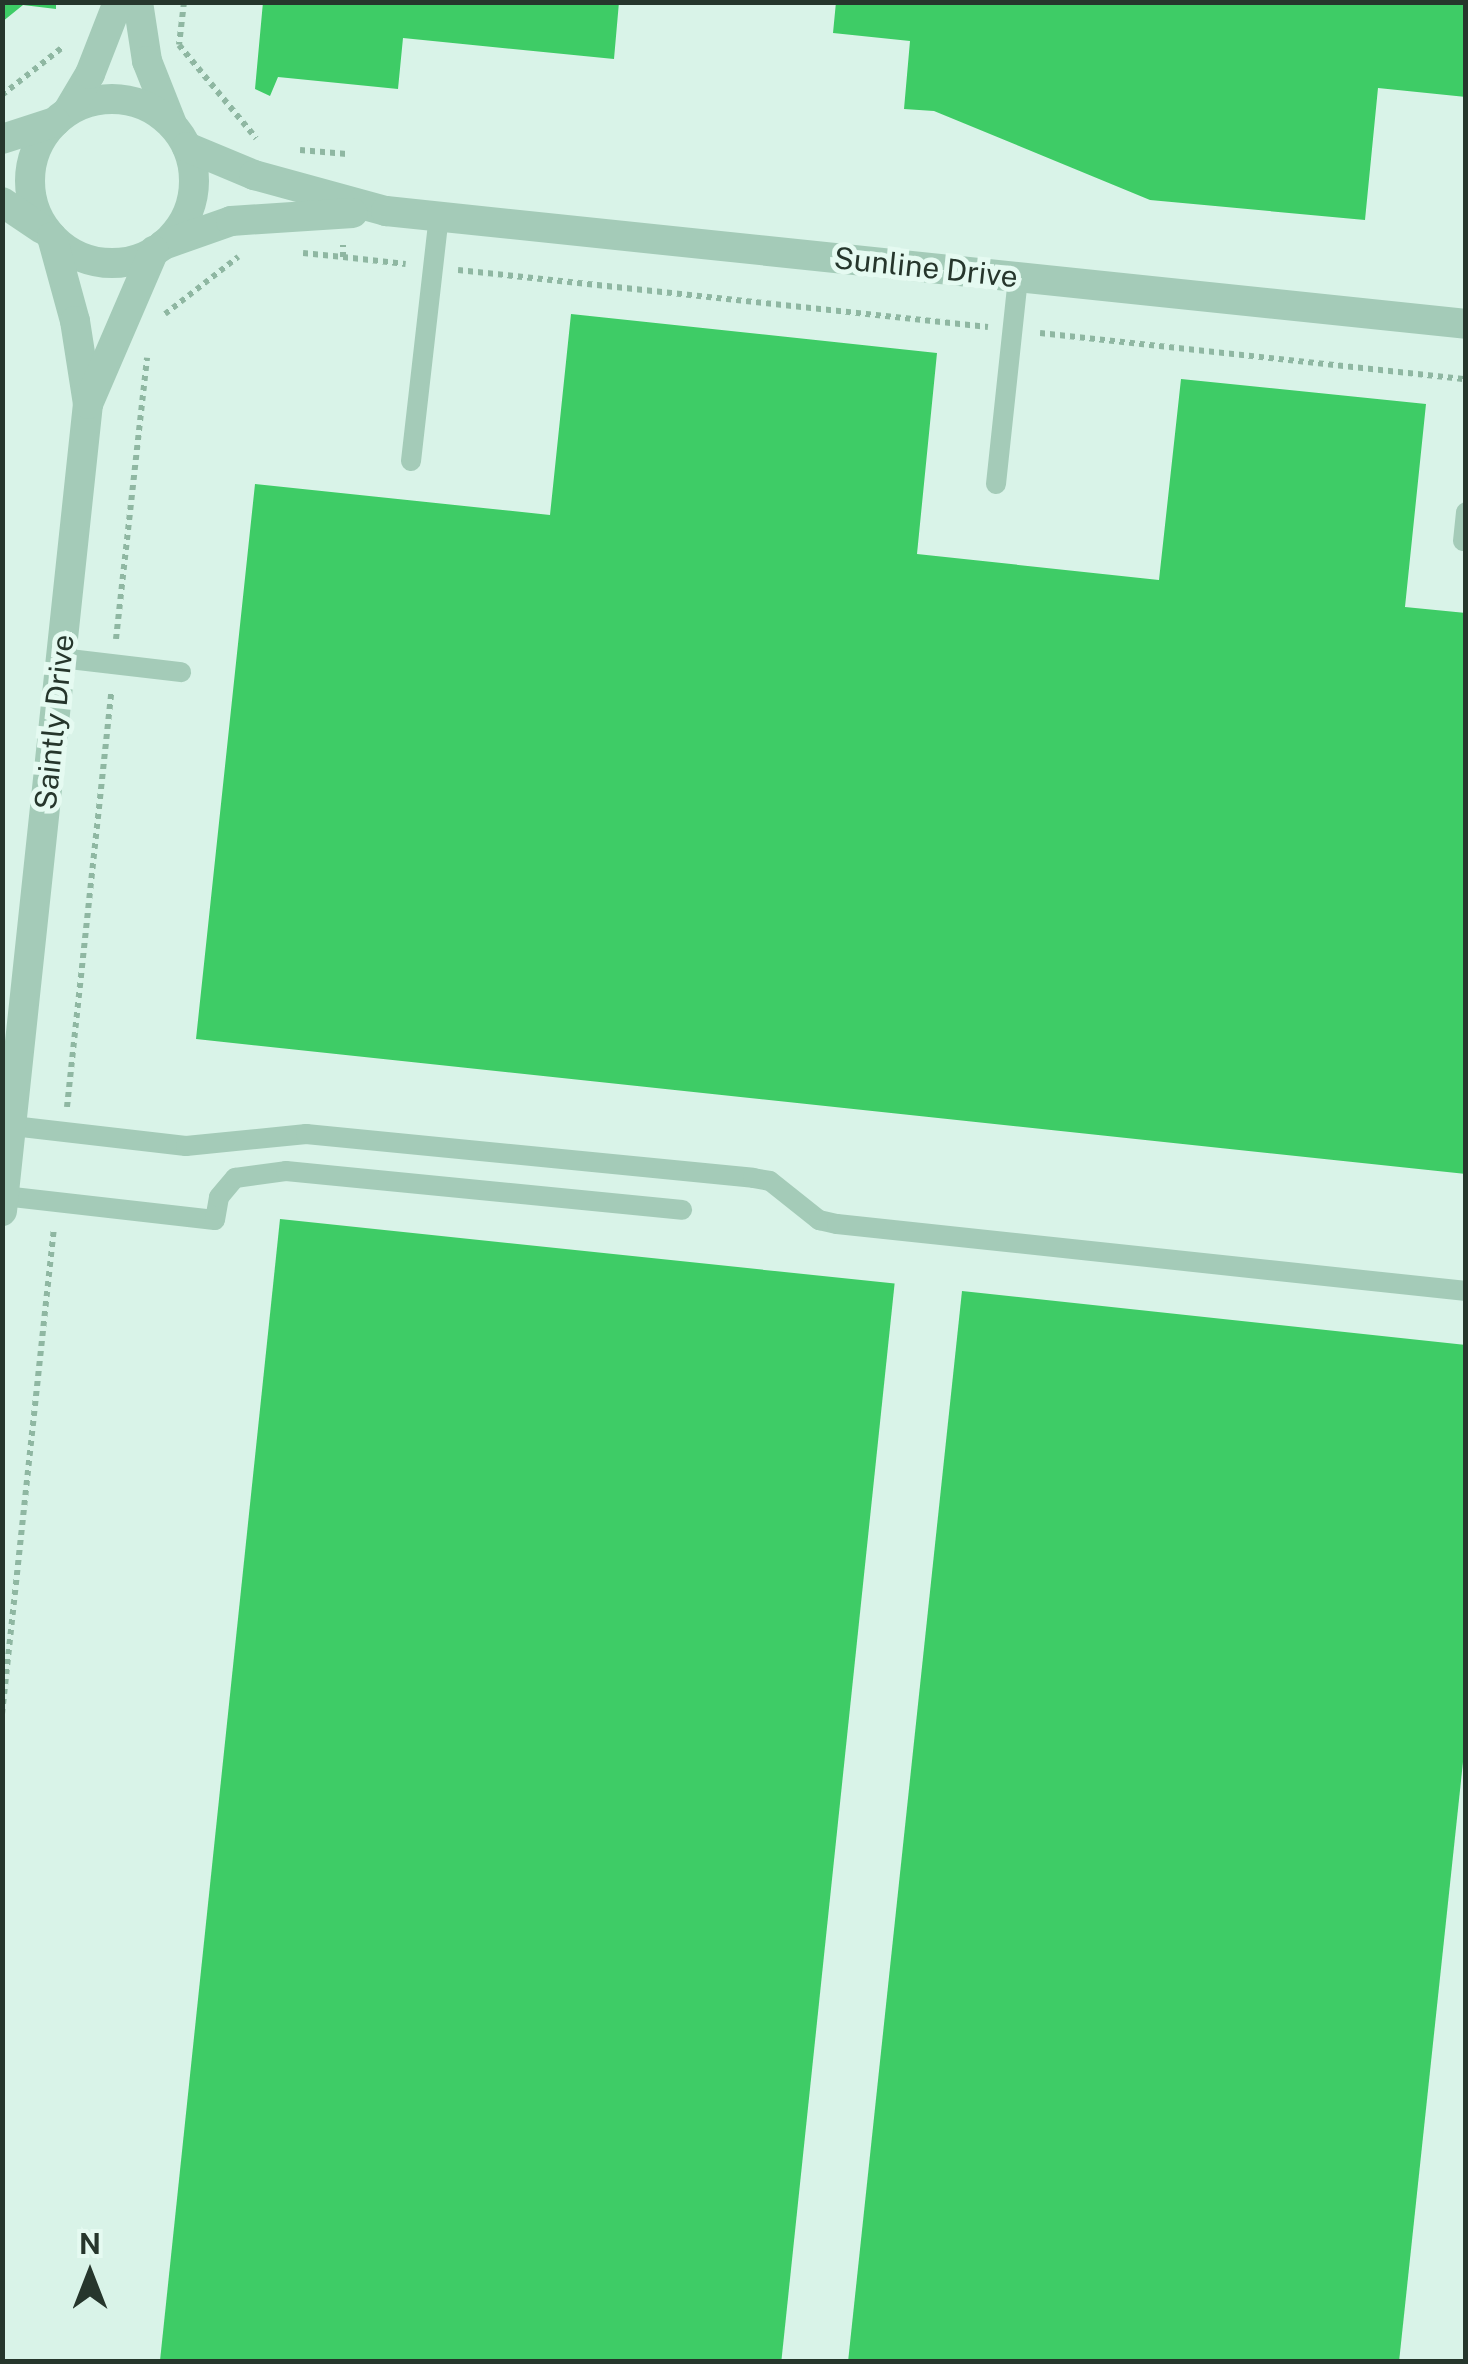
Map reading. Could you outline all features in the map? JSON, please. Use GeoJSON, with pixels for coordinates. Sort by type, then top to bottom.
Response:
{"type":"FeatureCollection","features":[{"type":"Feature","properties":{"kind":"street"},"geometry":{"type":"LineString","coordinates":[[50,235],[32,203],[30,168],[43,135],[61,117],[90,74],[118,2]]}},
{"type":"Feature","properties":{"kind":"street"},"geometry":{"type":"LineString","coordinates":[[2,202],[74,254],[100,262],[128,261],[158,248],[181,226],[192,200],[194,173],[146,61],[138,2]]}},
{"type":"Feature","properties":{"kind":"street"},"geometry":{"type":"LineString","coordinates":[[2,138],[99,99],[148,107],[180,137]]}},
{"type":"Feature","properties":{"kind":"street","name":"Sunline Drive"},"geometry":{"type":"LineString","coordinates":[[180,137],[254,175],[386,211]]}},
{"type":"Feature","properties":{"kind":"street","name":"Sunline Drive"},"geometry":{"type":"LineString","coordinates":[[158,248],[230,221],[386,211],[1466,324]]}},
{"type":"Feature","properties":{"kind":"street","name":"Saintly Drive"},"geometry":{"type":"LineString","coordinates":[[3,1204],[12,1126],[12,1040],[61,658],[88,404],[75,320],[50,235]]}},
{"type":"Feature","properties":{"kind":"street","name":"Saintly Drive"},"geometry":{"type":"LineString","coordinates":[[88,404],[158,248]]}},
{"type":"Feature","properties":{"kind":"lane"},"geometry":{"type":"LineString","coordinates":[[411,460],[439,216]]}},
{"type":"Feature","properties":{"kind":"lane"},"geometry":{"type":"LineString","coordinates":[[996,484],[1018,277]]}},
{"type":"Feature","properties":{"kind":"lane"},"geometry":{"type":"LineString","coordinates":[[1463,540],[1466,512]]}},
{"type":"Feature","properties":{"kind":"lane"},"geometry":{"type":"LineString","coordinates":[[61,658],[181,672]]}},
{"type":"Feature","properties":{"kind":"lane"},"geometry":{"type":"LineString","coordinates":[[12,1126],[186,1146],[306,1134],[753,1178],[770,1181],[819,1220],[837,1224],[1466,1291]]}},
{"type":"Feature","properties":{"kind":"lane"},"geometry":{"type":"LineString","coordinates":[[3,1204],[57,1202],[215,1220],[218,1198],[234,1178],[286,1171],[682,1210]]}},
{"type":"Feature","properties":{"kind":"path"},"geometry":{"type":"LineString","coordinates":[[184,2],[179,45],[262,146]]}},
{"type":"Feature","properties":{"kind":"path"},"geometry":{"type":"LineString","coordinates":[[2,95],[76,36]]}},
{"type":"Feature","properties":{"kind":"path"},"geometry":{"type":"LineString","coordinates":[[296,149],[347,154]]}},
{"type":"Feature","properties":{"kind":"path"},"geometry":{"type":"LineString","coordinates":[[343,257],[345,214]]}},
{"type":"Feature","properties":{"kind":"path"},"geometry":{"type":"LineString","coordinates":[[150,326],[249,248]]}},
{"type":"Feature","properties":{"kind":"path"},"geometry":{"type":"LineString","coordinates":[[286,252],[1466,378]]}},
{"type":"Feature","properties":{"kind":"path"},"geometry":{"type":"LineString","coordinates":[[64,1132],[148,344]]}},
{"type":"Feature","properties":{"kind":"path"},"geometry":{"type":"LineString","coordinates":[[2,1714],[57,1202]]}},
{"type":"Feature","properties":{"kind":"building"},"geometry":{"type":"Polygon","coordinates":[[[2,2],[56,2],[56,9],[23,5],[2,22],[2,2]]]}},
{"type":"Feature","properties":{"kind":"building"},"geometry":{"type":"Polygon","coordinates":[[[263,2],[619,2],[614,59],[403,38],[398,89],[278,77],[270,96],[255,89],[263,2]]]}},
{"type":"Feature","properties":{"kind":"building"},"geometry":{"type":"Polygon","coordinates":[[[836,2],[1466,2],[1466,97],[1378,88],[1365,220],[1150,200],[934,111],[904,109],[910,41],[833,33],[836,2]]]}},
{"type":"Feature","properties":{"kind":"building"},"geometry":{"type":"Polygon","coordinates":[[[571,314],[937,353],[917,554],[1159,580],[1181,379],[1426,404],[1405,607],[1466,613],[1466,1174],[196,1039],[255,484],[550,515],[571,314]]]}},
{"type":"Feature","properties":{"kind":"building"},"geometry":{"type":"Polygon","coordinates":[[[280,1219],[895,1284],[781,2362],[160,2362],[280,1219]]]}},
{"type":"Feature","properties":{"kind":"building"},"geometry":{"type":"Polygon","coordinates":[[[962,1291],[1466,1345],[1466,1734],[1399,2362],[848,2362],[962,1291]]]}}]}
